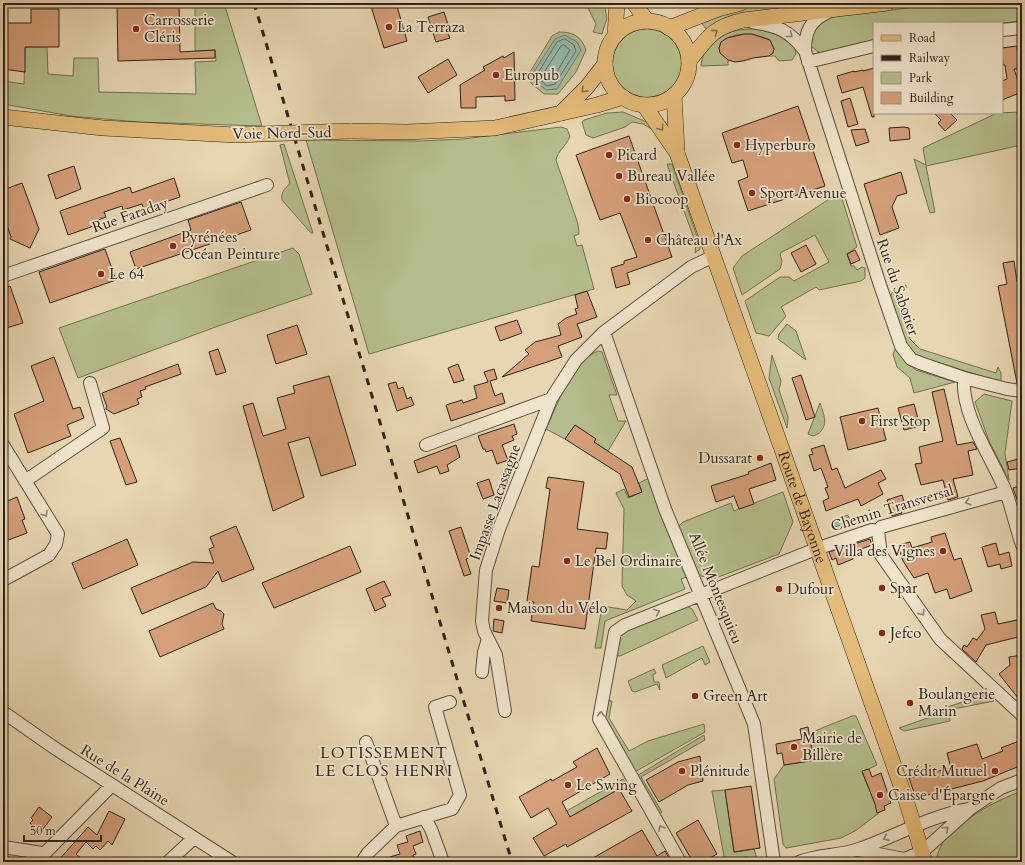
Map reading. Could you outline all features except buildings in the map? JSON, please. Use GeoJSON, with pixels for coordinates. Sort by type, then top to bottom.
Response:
{"type":"FeatureCollection","features":[{"type":"Feature","properties":{"kind":"main road"},"geometry":{"type":"LineString","coordinates":[[615,36],[617,3]]}},
{"type":"Feature","properties":{"kind":"main road"},"geometry":{"type":"LineString","coordinates":[[634,3],[647,21]]}},
{"type":"Feature","properties":{"kind":"main road"},"geometry":{"type":"LineString","coordinates":[[669,28],[718,9],[741,3]]}},
{"type":"Feature","properties":{"kind":"main road"},"geometry":{"type":"LineString","coordinates":[[689,61],[714,32],[727,24],[744,20],[887,3]]}},
{"type":"Feature","properties":{"kind":"main road"},"geometry":{"type":"LineString","coordinates":[[647,21],[658,23],[669,28],[679,36],[686,48],[689,61],[688,73],[683,85],[674,95],[665,101],[644,105],[623,97],[614,88],[608,77],[605,64],[608,47],[615,36],[624,28],[635,23],[647,21]]}},
{"type":"Feature","properties":{"kind":"main road"},"geometry":{"type":"LineString","coordinates":[[561,113],[587,87],[605,64]]}},
{"type":"Feature","properties":{"kind":"main road","name":"Route de Bayonne"},"geometry":{"type":"LineString","coordinates":[[674,95],[677,153]]}},
{"type":"Feature","properties":{"kind":"main road","name":"Voie Nord-Sud"},"geometry":{"type":"LineString","coordinates":[[3,117],[103,128],[236,135],[350,131],[407,132],[495,128],[623,97]]}},
{"type":"Feature","properties":{"kind":"main road","name":"Route de Bayonne"},"geometry":{"type":"LineString","coordinates":[[644,105],[677,153],[924,857]]}},
{"type":"Feature","properties":{"kind":"street","name":"Rue du Sabotier"},"geometry":{"type":"LineString","coordinates":[[806,57],[805,38],[809,27],[815,19],[833,9]]}},
{"type":"Feature","properties":{"kind":"street","name":"Rue du Sabotier"},"geometry":{"type":"LineString","coordinates":[[744,20],[780,28],[795,39],[806,57],[901,346],[911,359],[920,364],[964,378],[1007,389],[1022,391]]}},
{"type":"Feature","properties":{"kind":"street"},"geometry":{"type":"LineString","coordinates":[[1003,30],[1022,28]]}},
{"type":"Feature","properties":{"kind":"street"},"geometry":{"type":"LineString","coordinates":[[806,57],[873,46]]}},
{"type":"Feature","properties":{"kind":"street","name":"Rue Faraday"},"geometry":{"type":"LineString","coordinates":[[3,276],[267,185]]}},
{"type":"Feature","properties":{"kind":"street","name":"Impasse Lacassagne"},"geometry":{"type":"LineString","coordinates":[[505,711],[496,655],[484,631],[481,612],[489,558],[551,399],[576,360],[604,332],[691,267],[714,256]]}},
{"type":"Feature","properties":{"kind":"street","name":"Allée Montesquieu"},"geometry":{"type":"LineString","coordinates":[[604,332],[665,509],[754,724],[774,862]]}},
{"type":"Feature","properties":{"kind":"street"},"geometry":{"type":"LineString","coordinates":[[964,378],[964,387],[972,417],[982,444],[1006,492],[1022,545]]}},
{"type":"Feature","properties":{"kind":"street"},"geometry":{"type":"LineString","coordinates":[[25,480],[103,428],[90,383]]}},
{"type":"Feature","properties":{"kind":"street"},"geometry":{"type":"LineString","coordinates":[[426,445],[551,399]]}},
{"type":"Feature","properties":{"kind":"street"},"geometry":{"type":"LineString","coordinates":[[3,445],[58,534],[56,544],[49,555],[3,580]]}},
{"type":"Feature","properties":{"kind":"street"},"geometry":{"type":"LineString","coordinates":[[997,474],[994,495],[1011,510]]}},
{"type":"Feature","properties":{"kind":"street","name":"Chemin Transversal"},"geometry":{"type":"LineString","coordinates":[[680,862],[599,719],[615,632],[625,625],[700,594],[816,549],[872,530],[878,531],[881,527],[1006,492]]}},
{"type":"Feature","properties":{"kind":"street"},"geometry":{"type":"LineString","coordinates":[[878,531],[881,555],[940,639],[1022,715]]}},
{"type":"Feature","properties":{"kind":"street"},"geometry":{"type":"LineString","coordinates":[[482,672],[484,652],[488,639]]}},
{"type":"Feature","properties":{"kind":"street"},"geometry":{"type":"LineString","coordinates":[[362,862],[368,853],[396,826],[452,809],[460,795],[435,707],[450,702]]}},
{"type":"Feature","properties":{"kind":"street","name":"Rue de la Plaine"},"geometry":{"type":"LineString","coordinates":[[3,712],[56,749],[232,862]]}},
{"type":"Feature","properties":{"kind":"street"},"geometry":{"type":"LineString","coordinates":[[366,742],[396,826]]}},
{"type":"Feature","properties":{"kind":"street"},"geometry":{"type":"LineString","coordinates":[[858,850],[904,859],[924,857],[971,808],[1001,788],[1022,780]]}},
{"type":"Feature","properties":{"kind":"street"},"geometry":{"type":"LineString","coordinates":[[3,847],[42,853],[46,852],[112,784]]}},
{"type":"Feature","properties":{"kind":"street"},"geometry":{"type":"LineString","coordinates":[[805,861],[858,850],[914,826],[971,808]]}},
{"type":"Feature","properties":{"kind":"street"},"geometry":{"type":"LineString","coordinates":[[424,817],[431,829],[443,862]]}},
{"type":"Feature","properties":{"kind":"street"},"geometry":{"type":"LineString","coordinates":[[168,862],[194,838]]}},
{"type":"Feature","properties":{"kind":"green space"},"geometry":{"type":"Polygon","coordinates":[[[195,3],[224,3],[262,126],[139,122],[71,116],[3,104],[3,81],[24,84],[25,47],[47,47],[48,74],[73,76],[74,58],[98,58],[99,92],[196,94],[195,62],[216,61],[215,50],[195,51],[195,3]]]}},
{"type":"Feature","properties":{"kind":"green space"},"geometry":{"type":"Polygon","coordinates":[[[604,3],[607,18],[602,34],[593,32],[596,24],[588,8],[604,3]]]}},
{"type":"Feature","properties":{"kind":"green space"},"geometry":{"type":"Polygon","coordinates":[[[774,3],[847,3],[707,30],[700,21],[730,10],[774,3]]]}},
{"type":"Feature","properties":{"kind":"green space"},"geometry":{"type":"Polygon","coordinates":[[[974,3],[1022,4],[1022,21],[1003,23],[873,22],[873,41],[822,53],[818,52],[811,46],[811,31],[824,18],[924,6],[974,3]]]}},
{"type":"Feature","properties":{"kind":"green space"},"geometry":{"type":"Polygon","coordinates":[[[647,29],[660,32],[672,39],[679,51],[682,64],[679,77],[672,89],[660,96],[647,99],[634,96],[622,89],[615,77],[612,64],[615,51],[622,39],[634,32],[647,29]]]}},
{"type":"Feature","properties":{"kind":"green space"},"geometry":{"type":"Polygon","coordinates":[[[746,29],[766,31],[782,37],[791,44],[795,49],[796,54],[792,60],[779,61],[775,56],[769,56],[774,49],[770,40],[750,34],[742,34],[728,38],[719,48],[721,53],[728,60],[728,65],[701,66],[707,49],[720,37],[728,33],[746,29]]]}},
{"type":"Feature","properties":{"kind":"green space"},"geometry":{"type":"Polygon","coordinates":[[[559,32],[572,34],[579,38],[586,50],[576,72],[558,94],[544,94],[531,83],[530,72],[552,36],[559,32]]]}},
{"type":"Feature","properties":{"kind":"green space"},"geometry":{"type":"Polygon","coordinates":[[[623,112],[649,123],[655,131],[643,124],[632,122],[625,127],[593,138],[586,135],[582,122],[584,120],[607,113],[623,112]]]}},
{"type":"Feature","properties":{"kind":"green space"},"geometry":{"type":"Polygon","coordinates":[[[1022,112],[1022,147],[1017,146],[926,166],[935,212],[930,213],[914,159],[926,165],[923,148],[995,114],[1003,114],[1003,113],[1022,112]]]}},
{"type":"Feature","properties":{"kind":"green space"},"geometry":{"type":"Polygon","coordinates":[[[561,127],[567,129],[570,136],[558,154],[556,160],[578,224],[579,234],[574,236],[577,246],[582,245],[594,289],[369,354],[306,140],[419,141],[463,139],[561,127]]]}},
{"type":"Feature","properties":{"kind":"green space"},"geometry":{"type":"Polygon","coordinates":[[[284,144],[313,233],[311,233],[282,200],[283,191],[290,184],[280,145],[284,144]]]}},
{"type":"Feature","properties":{"kind":"green space"},"geometry":{"type":"Polygon","coordinates":[[[667,164],[672,164],[700,245],[700,249],[695,253],[696,244],[667,164]]]}},
{"type":"Feature","properties":{"kind":"green space"},"geometry":{"type":"Polygon","coordinates":[[[840,192],[857,247],[847,254],[851,266],[854,266],[857,270],[862,267],[865,268],[865,278],[861,281],[819,290],[816,287],[781,307],[786,316],[769,336],[756,333],[745,301],[780,277],[789,277],[794,281],[829,262],[815,235],[780,253],[782,262],[780,269],[742,295],[733,268],[742,256],[840,192]]]}},
{"type":"Feature","properties":{"kind":"green space"},"geometry":{"type":"Polygon","coordinates":[[[293,248],[299,254],[312,294],[221,325],[78,378],[59,328],[293,248]]]}},
{"type":"Feature","properties":{"kind":"green space"},"geometry":{"type":"Polygon","coordinates":[[[906,285],[906,288],[900,290],[910,339],[920,349],[996,373],[998,367],[1001,373],[1001,382],[914,355],[906,345],[891,302],[891,294],[895,289],[906,285]]]}},
{"type":"Feature","properties":{"kind":"green space"},"geometry":{"type":"Polygon","coordinates":[[[787,324],[796,331],[806,360],[778,339],[779,334],[787,324]]]}},
{"type":"Feature","properties":{"kind":"green space"},"geometry":{"type":"Polygon","coordinates":[[[895,349],[907,363],[916,370],[955,382],[914,393],[910,378],[897,367],[893,354],[895,349]]]}},
{"type":"Feature","properties":{"kind":"green space"},"geometry":{"type":"Polygon","coordinates":[[[598,351],[602,352],[617,395],[609,395],[618,421],[626,421],[608,451],[594,442],[596,439],[575,425],[565,439],[546,429],[560,397],[573,374],[580,364],[589,356],[598,351]]]}},
{"type":"Feature","properties":{"kind":"green space"},"geometry":{"type":"Polygon","coordinates":[[[772,355],[781,381],[779,390],[788,417],[787,428],[769,378],[772,355]]]}},
{"type":"Feature","properties":{"kind":"green space"},"geometry":{"type":"Polygon","coordinates":[[[984,394],[1012,401],[1005,453],[1009,480],[989,441],[975,402],[984,394]]]}},
{"type":"Feature","properties":{"kind":"green space"},"geometry":{"type":"Polygon","coordinates":[[[820,403],[825,423],[821,431],[813,436],[808,434],[820,403]]]}},
{"type":"Feature","properties":{"kind":"green space"},"geometry":{"type":"Polygon","coordinates":[[[649,478],[687,577],[681,579],[685,589],[605,621],[601,648],[595,648],[602,606],[627,610],[636,601],[627,595],[622,586],[624,509],[616,493],[624,489],[628,498],[642,492],[639,483],[649,478]]]}},
{"type":"Feature","properties":{"kind":"green space"},"geometry":{"type":"Polygon","coordinates":[[[783,492],[793,522],[779,554],[713,579],[698,575],[678,527],[683,522],[731,503],[734,511],[783,492]]]}},
{"type":"Feature","properties":{"kind":"green space"},"geometry":{"type":"Polygon","coordinates":[[[685,605],[692,609],[698,620],[620,656],[614,655],[616,641],[622,631],[685,605]]]}},
{"type":"Feature","properties":{"kind":"green space"},"geometry":{"type":"Polygon","coordinates":[[[703,646],[710,662],[705,665],[702,658],[666,678],[662,665],[703,646]]]}},
{"type":"Feature","properties":{"kind":"green space"},"geometry":{"type":"Polygon","coordinates":[[[654,669],[656,673],[653,675],[654,682],[659,682],[660,690],[657,684],[635,692],[632,691],[628,681],[654,669]]]}},
{"type":"Feature","properties":{"kind":"green space"},"geometry":{"type":"Polygon","coordinates":[[[988,694],[994,701],[948,710],[950,721],[904,731],[899,728],[945,712],[944,708],[988,694]]]}},
{"type":"Feature","properties":{"kind":"green space"},"geometry":{"type":"Polygon","coordinates":[[[605,700],[612,701],[609,718],[629,751],[648,741],[704,724],[705,732],[633,773],[603,722],[605,700]]]}},
{"type":"Feature","properties":{"kind":"green space"},"geometry":{"type":"Polygon","coordinates":[[[852,716],[856,716],[877,765],[862,772],[879,813],[855,831],[841,838],[786,848],[783,844],[774,779],[784,765],[816,760],[812,751],[809,735],[852,716]]]}},
{"type":"Feature","properties":{"kind":"green space"},"geometry":{"type":"Polygon","coordinates":[[[704,735],[705,740],[641,777],[662,812],[657,815],[635,777],[704,735]]]}},
{"type":"Feature","properties":{"kind":"green space"},"geometry":{"type":"Polygon","coordinates":[[[623,779],[627,785],[559,823],[556,817],[623,779]]]}},
{"type":"Feature","properties":{"kind":"green space"},"geometry":{"type":"Polygon","coordinates":[[[725,790],[734,852],[754,849],[758,862],[749,862],[748,857],[727,859],[727,862],[725,862],[712,791],[725,790]]]}},
{"type":"Feature","properties":{"kind":"green space"},"geometry":{"type":"Polygon","coordinates":[[[1022,791],[1022,862],[938,862],[937,856],[941,845],[953,831],[981,810],[1022,791]]]}},
{"type":"Feature","properties":{"kind":"water"},"geometry":{"type":"Polygon","coordinates":[[[565,35],[577,42],[581,50],[557,89],[546,90],[535,81],[533,73],[555,39],[565,35]]]}},
{"type":"Feature","properties":{"kind":"water"},"geometry":{"type":"Polygon","coordinates":[[[848,515],[850,522],[835,527],[833,520],[848,515]]]}},
{"type":"Feature","properties":{"kind":"railway"},"geometry":{"type":"LineString","coordinates":[[254,3],[512,862]]}},
{"type":"Feature","properties":{"kind":"place","name":"La Terraza"},"geometry":{"type":"Point","coordinates":[389,27]}},
{"type":"Feature","properties":{"kind":"place","name":"Carrosserie Cléris"},"geometry":{"type":"Point","coordinates":[136,29]}},
{"type":"Feature","properties":{"kind":"place","name":"Europub"},"geometry":{"type":"Point","coordinates":[496,75]}},
{"type":"Feature","properties":{"kind":"place","name":"Hyperburo"},"geometry":{"type":"Point","coordinates":[737,145]}},
{"type":"Feature","properties":{"kind":"place","name":"Picard"},"geometry":{"type":"Point","coordinates":[609,155]}},
{"type":"Feature","properties":{"kind":"place","name":"Bureau Vallée"},"geometry":{"type":"Point","coordinates":[619,176]}},
{"type":"Feature","properties":{"kind":"place","name":"Sport Avenue"},"geometry":{"type":"Point","coordinates":[752,193]}},
{"type":"Feature","properties":{"kind":"place","name":"Biocoop"},"geometry":{"type":"Point","coordinates":[627,199]}},
{"type":"Feature","properties":{"kind":"place","name":"Château d'Ax"},"geometry":{"type":"Point","coordinates":[648,240]}},
{"type":"Feature","properties":{"kind":"place","name":"Pyrénées Océan Peinture"},"geometry":{"type":"Point","coordinates":[173,246]}},
{"type":"Feature","properties":{"kind":"place","name":"Le 64"},"geometry":{"type":"Point","coordinates":[101,274]}},
{"type":"Feature","properties":{"kind":"place","name":"First Stop"},"geometry":{"type":"Point","coordinates":[862,421]}},
{"type":"Feature","properties":{"kind":"place","name":"Dussarat"},"geometry":{"type":"Point","coordinates":[760,458]}},
{"type":"Feature","properties":{"kind":"place","name":"Villa des Vignes"},"geometry":{"type":"Point","coordinates":[943,551]}},
{"type":"Feature","properties":{"kind":"place","name":"Le Bel Ordinaire"},"geometry":{"type":"Point","coordinates":[567,561]}},
{"type":"Feature","properties":{"kind":"place","name":"Spar"},"geometry":{"type":"Point","coordinates":[882,588]}},
{"type":"Feature","properties":{"kind":"place","name":"Dufour"},"geometry":{"type":"Point","coordinates":[779,589]}},
{"type":"Feature","properties":{"kind":"place","name":"Maison du Vélo"},"geometry":{"type":"Point","coordinates":[499,608]}},
{"type":"Feature","properties":{"kind":"place","name":"Jefco"},"geometry":{"type":"Point","coordinates":[882,633]}},
{"type":"Feature","properties":{"kind":"place","name":"Green Art"},"geometry":{"type":"Point","coordinates":[695,696]}},
{"type":"Feature","properties":{"kind":"place","name":"Boulangerie Marin"},"geometry":{"type":"Point","coordinates":[910,703]}},
{"type":"Feature","properties":{"kind":"place","name":"Mairie de Billère"},"geometry":{"type":"Point","coordinates":[794,747]}},
{"type":"Feature","properties":{"kind":"place","name":"Plénitude"},"geometry":{"type":"Point","coordinates":[682,771]}},
{"type":"Feature","properties":{"kind":"place","name":"Crédit Mutuel"},"geometry":{"type":"Point","coordinates":[995,771]}},
{"type":"Feature","properties":{"kind":"place","name":"Le Swing"},"geometry":{"type":"Point","coordinates":[568,785]}},
{"type":"Feature","properties":{"kind":"place","name":"Caisse d'Épargne"},"geometry":{"type":"Point","coordinates":[880,795]}},
{"type":"Feature","properties":{"kind":"district","name":"LOTISSEMENT LE CLOS HENRI"},"geometry":{"type":"Point","coordinates":[384,761]}}]}
